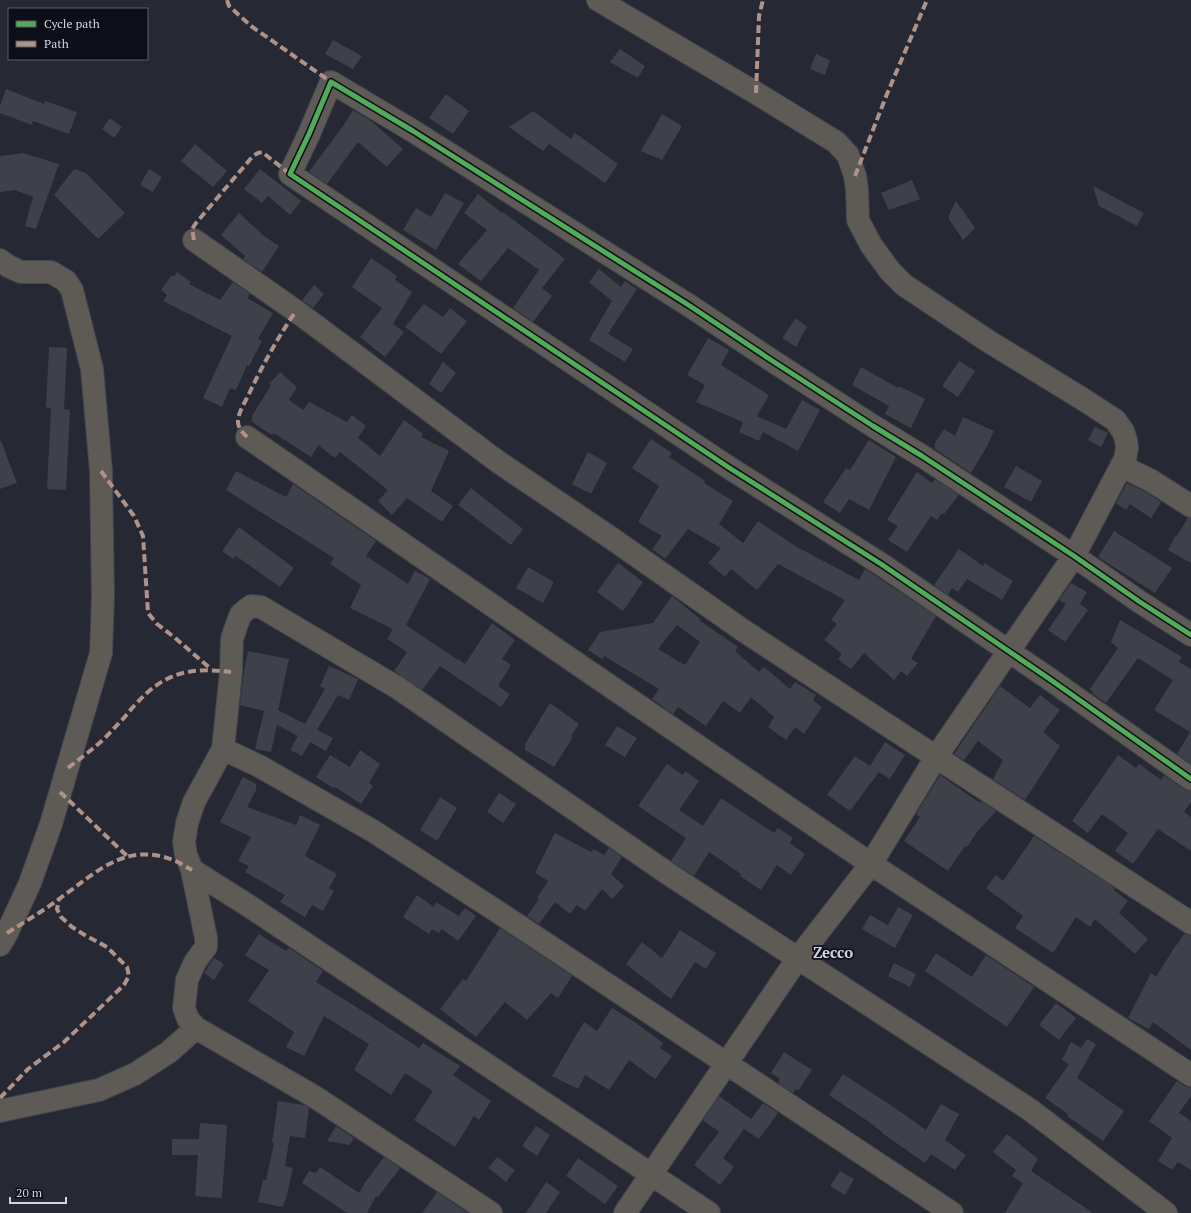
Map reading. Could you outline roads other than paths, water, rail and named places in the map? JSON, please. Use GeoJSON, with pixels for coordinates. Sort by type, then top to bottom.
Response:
{"type":"FeatureCollection","features":[{"type":"Feature","properties":{"kind":"street"},"geometry":{"type":"LineString","coordinates":[[598,0],[836,142],[848,155],[855,176],[858,220],[870,245],[890,271],[904,285],[988,341],[1115,420],[1126,440],[1127,448],[1125,459],[1074,556],[936,757],[871,864],[798,958],[625,1213]]}},
{"type":"Feature","properties":{"kind":"street"},"geometry":{"type":"LineString","coordinates":[[1191,635],[922,456],[873,426],[690,306],[331,82],[290,174],[728,466],[881,564],[1191,779]]}},
{"type":"Feature","properties":{"kind":"street"},"geometry":{"type":"LineString","coordinates":[[194,240],[296,311],[497,461],[614,540],[744,631],[1191,923]]}},
{"type":"Feature","properties":{"kind":"street"},"geometry":{"type":"LineString","coordinates":[[0,260],[8,266],[21,272],[51,272],[66,281],[72,290],[92,368],[102,471],[103,597],[101,653],[51,824],[30,883],[0,945]]}},
{"type":"Feature","properties":{"kind":"street"},"geometry":{"type":"LineString","coordinates":[[247,437],[871,864],[1191,1075]]}},
{"type":"Feature","properties":{"kind":"street"},"geometry":{"type":"LineString","coordinates":[[1121,466],[1150,480],[1191,506]]}},
{"type":"Feature","properties":{"kind":"street"},"geometry":{"type":"LineString","coordinates":[[491,1213],[315,1097],[196,1028],[188,1019],[184,1008],[187,980],[195,962],[206,947],[206,938],[192,870],[186,855],[184,842],[187,823],[194,802],[223,750],[232,672],[232,639],[241,614],[251,606],[261,607],[398,688],[673,877],[1029,1109],[1166,1213]]}},
{"type":"Feature","properties":{"kind":"street"},"geometry":{"type":"LineString","coordinates":[[223,750],[259,766],[373,832],[498,912],[725,1064],[952,1213]]}},
{"type":"Feature","properties":{"kind":"street"},"geometry":{"type":"LineString","coordinates":[[192,870],[262,915],[709,1213]]}},
{"type":"Feature","properties":{"kind":"street"},"geometry":{"type":"LineString","coordinates":[[0,1111],[99,1090],[135,1074],[170,1052],[196,1028]]}},
{"type":"Feature","properties":{"kind":"district","name":"Zecco"},"geometry":{"type":"Point","coordinates":[833,952]}}]}
